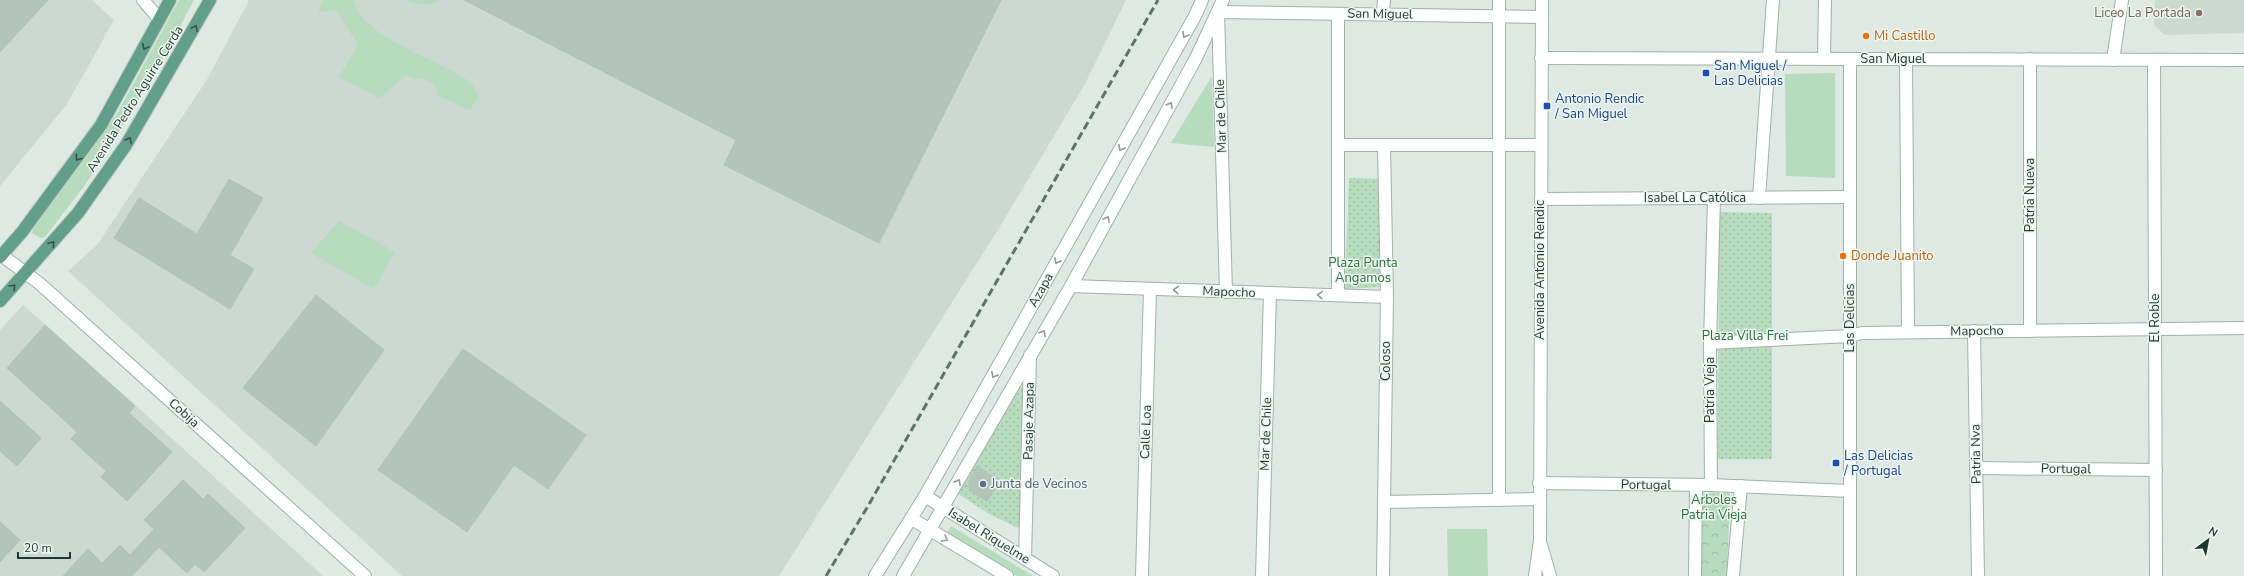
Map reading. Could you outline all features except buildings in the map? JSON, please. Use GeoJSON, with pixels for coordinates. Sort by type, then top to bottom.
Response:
{"type":"FeatureCollection","features":[{"type":"Feature","properties":{"kind":"main road","name":"Avenida Pedro Aguirre Cerda"},"geometry":{"type":"LineString","coordinates":[[1,255],[22,232],[102,125],[170,0]]}},
{"type":"Feature","properties":{"kind":"main road","name":"Avenida Pedro Aguirre Cerda"},"geometry":{"type":"LineString","coordinates":[[0,301],[78,213],[126,145],[210,0]]}},
{"type":"Feature","properties":{"kind":"street"},"geometry":{"type":"LineString","coordinates":[[143,0],[159,19]]}},
{"type":"Feature","properties":{"kind":"street","name":"Azapa"},"geometry":{"type":"LineString","coordinates":[[875,576],[912,519],[1202,0]]}},
{"type":"Feature","properties":{"kind":"street","name":"Azapa"},"geometry":{"type":"LineString","coordinates":[[903,576],[944,508],[1030,355],[1071,286],[1196,58],[1223,0]]}},
{"type":"Feature","properties":{"kind":"street"},"geometry":{"type":"LineString","coordinates":[[1383,14],[1384,0]]}},
{"type":"Feature","properties":{"kind":"street"},"geometry":{"type":"LineString","coordinates":[[1499,0],[1499,500]]}},
{"type":"Feature","properties":{"kind":"street","name":"Avenida Antonio Rendic"},"geometry":{"type":"LineString","coordinates":[[1535,576],[1540,540],[1539,483],[1542,0]]}},
{"type":"Feature","properties":{"kind":"street"},"geometry":{"type":"LineString","coordinates":[[1759,198],[1773,0]]}},
{"type":"Feature","properties":{"kind":"street"},"geometry":{"type":"LineString","coordinates":[[1824,59],[1825,0]]}},
{"type":"Feature","properties":{"kind":"street"},"geometry":{"type":"LineString","coordinates":[[2113,60],[2122,0]]}},
{"type":"Feature","properties":{"kind":"street","name":"San Miguel"},"geometry":{"type":"LineString","coordinates":[[1218,12],[1541,17]]}},
{"type":"Feature","properties":{"kind":"street","name":"Mar de Chile"},"geometry":{"type":"LineString","coordinates":[[1218,12],[1226,292]]}},
{"type":"Feature","properties":{"kind":"street"},"geometry":{"type":"LineString","coordinates":[[1338,14],[1338,295]]}},
{"type":"Feature","properties":{"kind":"street","name":"San Miguel"},"geometry":{"type":"LineString","coordinates":[[1541,58],[2244,60]]}},
{"type":"Feature","properties":{"kind":"street","name":"Las Delicias"},"geometry":{"type":"LineString","coordinates":[[1850,59],[1850,576]]}},
{"type":"Feature","properties":{"kind":"street"},"geometry":{"type":"LineString","coordinates":[[1906,59],[1908,332]]}},
{"type":"Feature","properties":{"kind":"street","name":"Patria Nueva"},"geometry":{"type":"LineString","coordinates":[[2030,59],[2030,330]]}},
{"type":"Feature","properties":{"kind":"street","name":"El Roble"},"geometry":{"type":"LineString","coordinates":[[2154,60],[2156,576]]}},
{"type":"Feature","properties":{"kind":"street"},"geometry":{"type":"LineString","coordinates":[[1338,145],[1541,145]]}},
{"type":"Feature","properties":{"kind":"street","name":"Coloso"},"geometry":{"type":"LineString","coordinates":[[1383,576],[1387,297],[1384,146]]}},
{"type":"Feature","properties":{"kind":"street","name":"Isabel La Católica"},"geometry":{"type":"LineString","coordinates":[[1541,199],[1850,197]]}},
{"type":"Feature","properties":{"kind":"street","name":"Patria Vieja"},"geometry":{"type":"LineString","coordinates":[[1711,485],[1710,343],[1714,198]]}},
{"type":"Feature","properties":{"kind":"street","name":"Cobija"},"geometry":{"type":"LineString","coordinates":[[1,255],[26,273],[364,576]]}},
{"type":"Feature","properties":{"kind":"street","name":"Mapocho"},"geometry":{"type":"LineString","coordinates":[[1071,286],[1387,297]]}},
{"type":"Feature","properties":{"kind":"street","name":"Calle Loa"},"geometry":{"type":"LineString","coordinates":[[1142,576],[1150,289]]}},
{"type":"Feature","properties":{"kind":"street","name":"Mar de Chile"},"geometry":{"type":"LineString","coordinates":[[1262,576],[1270,293]]}},
{"type":"Feature","properties":{"kind":"street","name":"Mapocho"},"geometry":{"type":"LineString","coordinates":[[1710,343],[1850,336],[1862,333],[2244,328]]}},
{"type":"Feature","properties":{"kind":"street","name":"Patria Nva"},"geometry":{"type":"LineString","coordinates":[[1974,331],[1978,576]]}},
{"type":"Feature","properties":{"kind":"street","name":"Pasaje Azapa"},"geometry":{"type":"LineString","coordinates":[[1025,559],[1030,355]]}},
{"type":"Feature","properties":{"kind":"street","name":"Portugal"},"geometry":{"type":"LineString","coordinates":[[1976,468],[2156,470]]}},
{"type":"Feature","properties":{"kind":"street","name":"Portugal"},"geometry":{"type":"LineString","coordinates":[[1539,483],[1711,485],[1850,491]]}},
{"type":"Feature","properties":{"kind":"street"},"geometry":{"type":"LineString","coordinates":[[1695,576],[1696,486]]}},
{"type":"Feature","properties":{"kind":"street"},"geometry":{"type":"LineString","coordinates":[[1733,576],[1741,486]]}},
{"type":"Feature","properties":{"kind":"street","name":"Isabel Riquelme"},"geometry":{"type":"LineString","coordinates":[[925,496],[1053,576]]}},
{"type":"Feature","properties":{"kind":"street"},"geometry":{"type":"LineString","coordinates":[[1385,502],[1539,499]]}},
{"type":"Feature","properties":{"kind":"street","name":"Isabel Riquelme"},"geometry":{"type":"LineString","coordinates":[[912,519],[1007,576]]}},
{"type":"Feature","properties":{"kind":"street","name":"Avenida Antonio Rendic"},"geometry":{"type":"LineString","coordinates":[[1540,540],[1550,576]]}},
{"type":"Feature","properties":{"kind":"shaded area"},"geometry":{"type":"Polygon","coordinates":[[[0,0],[92,0],[114,20],[67,104],[0,186],[0,0]]]}},
{"type":"Feature","properties":{"kind":"shaded area"},"geometry":{"type":"Polygon","coordinates":[[[249,0],[1126,0],[1085,84],[999,228],[779,576],[402,576],[68,271],[97,245],[208,78],[249,0]]]}},
{"type":"Feature","properties":{"kind":"shaded area","name":"Liceo La Portada"},"geometry":{"type":"Polygon","coordinates":[[[2155,0],[2244,0],[2244,33],[2165,35],[2154,25],[2155,0]]]}},
{"type":"Feature","properties":{"kind":"shaded area"},"geometry":{"type":"Polygon","coordinates":[[[23,305],[323,576],[0,576],[0,330],[23,305]]]}},
{"type":"Feature","properties":{"kind":"green space"},"geometry":{"type":"Polygon","coordinates":[[[179,0],[194,0],[163,58],[113,142],[85,185],[45,237],[40,238],[32,233],[33,229],[118,112],[179,0]]]}},
{"type":"Feature","properties":{"kind":"green space"},"geometry":{"type":"Polygon","coordinates":[[[323,0],[354,0],[359,12],[368,23],[381,34],[443,66],[469,82],[479,96],[470,110],[438,96],[435,86],[428,80],[421,78],[416,80],[407,75],[379,98],[339,77],[358,45],[336,10],[318,12],[323,0]]]}},
{"type":"Feature","properties":{"kind":"green space"},"geometry":{"type":"Polygon","coordinates":[[[405,0],[439,0],[427,5],[405,0]]]}},
{"type":"Feature","properties":{"kind":"green space"},"geometry":{"type":"Polygon","coordinates":[[[1835,73],[1835,178],[1786,176],[1785,74],[1835,73]]]}},
{"type":"Feature","properties":{"kind":"green space"},"geometry":{"type":"Polygon","coordinates":[[[1212,76],[1214,147],[1171,143],[1212,76]]]}},
{"type":"Feature","properties":{"kind":"green space","name":"Plaza Punta Angamos"},"geometry":{"type":"Polygon","coordinates":[[[1349,178],[1379,179],[1380,287],[1345,289],[1349,178]]]}},
{"type":"Feature","properties":{"kind":"green space","name":"Plaza Villa Frei"},"geometry":{"type":"Polygon","coordinates":[[[1719,212],[1772,213],[1772,459],[1718,459],[1719,212]]]}},
{"type":"Feature","properties":{"kind":"green space"},"geometry":{"type":"Polygon","coordinates":[[[339,221],[395,252],[374,289],[311,253],[339,221]]]}},
{"type":"Feature","properties":{"kind":"green space"},"geometry":{"type":"Polygon","coordinates":[[[1022,385],[1025,531],[989,514],[957,493],[1022,385]]]}},
{"type":"Feature","properties":{"kind":"green space","name":"Arboles Patria Vieja"},"geometry":{"type":"Polygon","coordinates":[[[1699,493],[1730,493],[1727,576],[1701,576],[1699,493]]]}},
{"type":"Feature","properties":{"kind":"green space"},"geometry":{"type":"Polygon","coordinates":[[[951,526],[1033,576],[1017,576],[947,533],[951,526]]]}},
{"type":"Feature","properties":{"kind":"green space"},"geometry":{"type":"Polygon","coordinates":[[[1447,529],[1487,529],[1488,576],[1448,576],[1447,529]]]}},
{"type":"Feature","properties":{"kind":"railway"},"geometry":{"type":"LineString","coordinates":[[826,576],[868,506],[1158,0]]}},
{"type":"Feature","properties":{"kind":"place","name":"Liceo La Portada"},"geometry":{"type":"Point","coordinates":[2199,13]}},
{"type":"Feature","properties":{"kind":"place","name":"Mi Castillo"},"geometry":{"type":"Point","coordinates":[1866,36]}},
{"type":"Feature","properties":{"kind":"place","name":"San Miguel / Las Delicias"},"geometry":{"type":"Point","coordinates":[1706,73]}},
{"type":"Feature","properties":{"kind":"place","name":"Antonio Rendic / San Miguel"},"geometry":{"type":"Point","coordinates":[1547,106]}},
{"type":"Feature","properties":{"kind":"place","name":"Donde Juanito"},"geometry":{"type":"Point","coordinates":[1843,256]}},
{"type":"Feature","properties":{"kind":"place","name":"Las Delicias / Portugal"},"geometry":{"type":"Point","coordinates":[1836,463]}},
{"type":"Feature","properties":{"kind":"place","name":"Junta de Vecinos"},"geometry":{"type":"Point","coordinates":[983,484]}}]}
